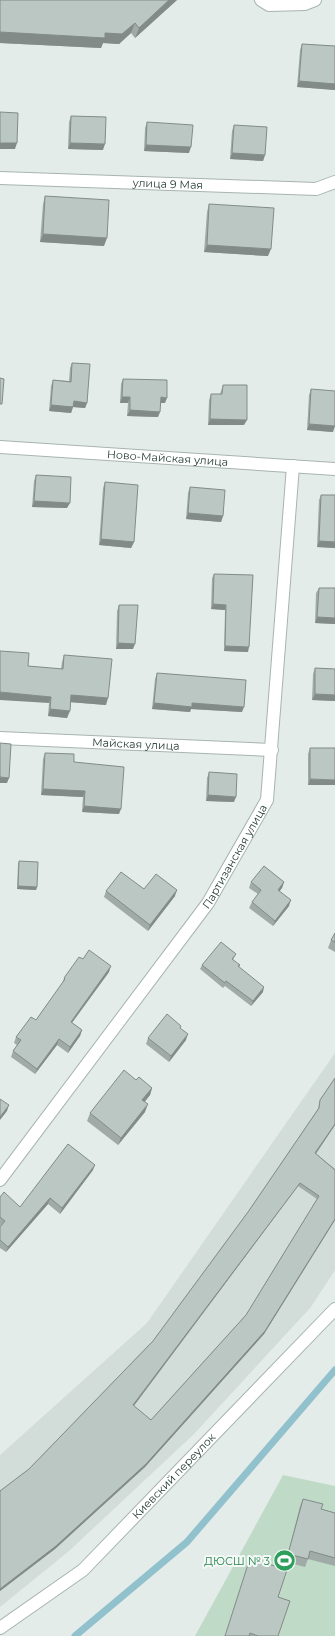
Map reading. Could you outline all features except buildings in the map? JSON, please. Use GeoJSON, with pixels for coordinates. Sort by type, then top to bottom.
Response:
{"type":"FeatureCollection","features":[{"type":"Feature","properties":{"kind":"street"},"geometry":{"type":"LineString","coordinates":[[261,0],[269,5],[305,4],[315,0]]}},
{"type":"Feature","properties":{"kind":"street","name":"улица 9 Мая"},"geometry":{"type":"LineString","coordinates":[[0,178],[316,190],[335,182]]}},
{"type":"Feature","properties":{"kind":"street","name":"Ново-Майская улица"},"geometry":{"type":"LineString","coordinates":[[0,446],[335,468]]}},
{"type":"Feature","properties":{"kind":"street","name":"Партизанская улица"},"geometry":{"type":"LineString","coordinates":[[0,1180],[208,903],[267,800],[294,466]]}},
{"type":"Feature","properties":{"kind":"street","name":"Майская улица"},"geometry":{"type":"LineString","coordinates":[[0,738],[272,750]]}},
{"type":"Feature","properties":{"kind":"street","name":"Киевский переулок"},"geometry":{"type":"LineString","coordinates":[[0,1628],[83,1570],[335,1309]]}},
{"type":"Feature","properties":{"kind":"shaded area"},"geometry":{"type":"Polygon","coordinates":[[[335,1053],[335,1270],[311,1307],[194,1434],[69,1551],[0,1607],[0,1455],[147,1323],[335,1053]]]}},
{"type":"Feature","properties":{"kind":"green space","name":"ДЮСШ № 3"},"geometry":{"type":"Polygon","coordinates":[[[283,1475],[335,1486],[335,1636],[195,1636],[283,1475]]]}},
{"type":"Feature","properties":{"kind":"waterway"},"geometry":{"type":"LineString","coordinates":[[75,1636],[187,1542],[335,1370]]}},
{"type":"Feature","properties":{"kind":"place","name":"ДЮСШ № 3"},"geometry":{"type":"Point","coordinates":[285,1561]}}]}
